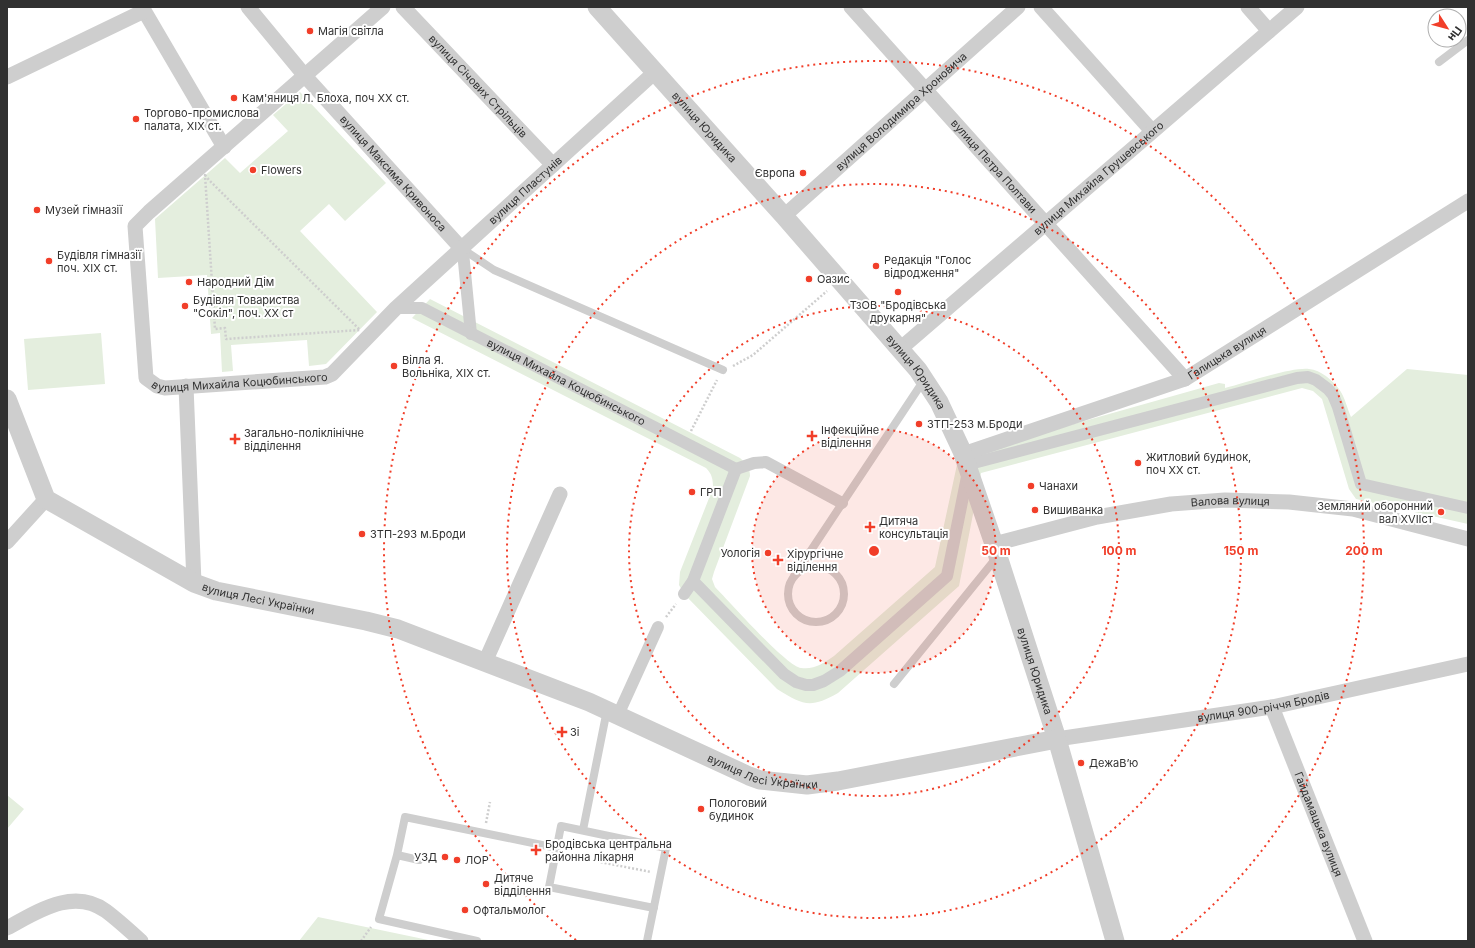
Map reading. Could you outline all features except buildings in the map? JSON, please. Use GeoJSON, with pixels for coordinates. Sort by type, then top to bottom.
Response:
{"type":"FeatureCollection","features":[{"type":"Feature","properties":{"kind":"street","name":"вулиця Максима Кривоноса"},"geometry":{"type":"LineString","coordinates":[[248,7],[305,76],[462,248]]}},
{"type":"Feature","properties":{"kind":"street"},"geometry":{"type":"LineString","coordinates":[[7,77],[143,9],[224,147],[383,7]]}},
{"type":"Feature","properties":{"kind":"street","name":"вулиця Січових Стрільців"},"geometry":{"type":"LineString","coordinates":[[403,7],[552,165]]}},
{"type":"Feature","properties":{"kind":"street","name":"вулиця Юридика"},"geometry":{"type":"LineString","coordinates":[[597,7],[784,216],[925,379],[946,417],[966,463],[996,550],[1057,739],[1115,941]]}},
{"type":"Feature","properties":{"kind":"street","name":"вулиця Петра Полтави"},"geometry":{"type":"LineString","coordinates":[[851,7],[1185,380]]}},
{"type":"Feature","properties":{"kind":"street","name":"вулиця Володимира Хроновича"},"geometry":{"type":"LineString","coordinates":[[784,216],[1018,7]]}},
{"type":"Feature","properties":{"kind":"street"},"geometry":{"type":"LineString","coordinates":[[1041,7],[1152,131]]}},
{"type":"Feature","properties":{"kind":"street"},"geometry":{"type":"LineString","coordinates":[[1248,7],[1269,31]]}},
{"type":"Feature","properties":{"kind":"street","name":"вулиця Михайла Грушевського"},"geometry":{"type":"LineString","coordinates":[[900,349],[1297,7]]}},
{"type":"Feature","properties":{"kind":"street","name":"вулиця Пластунів"},"geometry":{"type":"LineString","coordinates":[[396,308],[655,72]]}},
{"type":"Feature","properties":{"kind":"street","name":"вулиця Михайла Коцюбинського"},"geometry":{"type":"LineString","coordinates":[[224,147],[148,212],[135,226],[146,378],[153,384],[160,387],[186,386],[325,377],[332,374],[396,308],[422,308],[736,469]]}},
{"type":"Feature","properties":{"kind":"street","name":"Галицька вулиця"},"geometry":{"type":"LineString","coordinates":[[966,463],[1185,380],[1468,202]]}},
{"type":"Feature","properties":{"kind":"street"},"geometry":{"type":"LineString","coordinates":[[462,248],[471,334]]}},
{"type":"Feature","properties":{"kind":"street"},"geometry":{"type":"LineString","coordinates":[[693,581],[784,674],[800,684],[818,684],[840,671],[947,576],[966,463],[1297,378],[1308,377],[1316,380],[1334,397],[1361,484],[1468,508]]}},
{"type":"Feature","properties":{"kind":"street"},"geometry":{"type":"LineString","coordinates":[[186,386],[194,583]]}},
{"type":"Feature","properties":{"kind":"street"},"geometry":{"type":"LineString","coordinates":[[7,399],[46,499],[7,542]]}},
{"type":"Feature","properties":{"kind":"street"},"geometry":{"type":"LineString","coordinates":[[684,594],[693,581],[736,469],[754,463],[766,462],[842,503]]}},
{"type":"Feature","properties":{"kind":"street"},"geometry":{"type":"LineString","coordinates":[[485,662],[560,494]]}},
{"type":"Feature","properties":{"kind":"street","name":"вулиця Лесі Українки"},"geometry":{"type":"LineString","coordinates":[[46,499],[194,583],[216,590],[359,619],[398,629],[612,713],[760,780],[807,785],[838,781],[1057,739]]}},
{"type":"Feature","properties":{"kind":"street","name":"Валова вулиця"},"geometry":{"type":"LineString","coordinates":[[996,550],[1097,517],[1171,504],[1225,500],[1288,502],[1353,510],[1468,539]]}},
{"type":"Feature","properties":{"kind":"street"},"geometry":{"type":"LineString","coordinates":[[612,713],[658,627]]}},
{"type":"Feature","properties":{"kind":"street","name":"вулиця 900-річчя Бродів"},"geometry":{"type":"LineString","coordinates":[[1057,739],[1272,707],[1468,664]]}},
{"type":"Feature","properties":{"kind":"street","name":"Гайдамацька вулиця"},"geometry":{"type":"LineString","coordinates":[[1272,707],[1365,941]]}},
{"type":"Feature","properties":{"kind":"street"},"geometry":{"type":"LineString","coordinates":[[7,928],[54,904],[78,900],[92,903],[106,911],[141,941]]}},
{"type":"Feature","properties":{"kind":"lane"},"geometry":{"type":"LineString","coordinates":[[1439,62],[1468,40]]}},
{"type":"Feature","properties":{"kind":"lane"},"geometry":{"type":"LineString","coordinates":[[462,248],[494,270],[723,370]]}},
{"type":"Feature","properties":{"kind":"lane"},"geometry":{"type":"LineString","coordinates":[[794,576],[800,570],[809,566],[818,565],[827,567],[835,572],[841,578],[844,592],[842,605],[837,613],[830,619],[821,622],[811,622],[802,619],[794,612],[789,604],[789,585],[794,576],[842,503],[925,379]]}},
{"type":"Feature","properties":{"kind":"lane"},"geometry":{"type":"LineString","coordinates":[[894,684],[996,550]]}},
{"type":"Feature","properties":{"kind":"lane"},"geometry":{"type":"LineString","coordinates":[[584,830],[612,713]]}},
{"type":"Feature","properties":{"kind":"lane"},"geometry":{"type":"LineString","coordinates":[[477,941],[379,920],[397,856],[405,817],[557,848]]}},
{"type":"Feature","properties":{"kind":"lane"},"geometry":{"type":"LineString","coordinates":[[647,941],[654,908],[661,874],[666,848],[562,826],[549,887],[654,908]]}},
{"type":"Feature","properties":{"kind":"lane"},"geometry":{"type":"LineString","coordinates":[[397,856],[419,860]]}},
{"type":"Feature","properties":{"kind":"path"},"geometry":{"type":"LineString","coordinates":[[205,175],[360,330],[226,339],[225,328],[215,329],[205,175]]}},
{"type":"Feature","properties":{"kind":"path"},"geometry":{"type":"LineString","coordinates":[[685,443],[723,370],[730,368],[753,355],[840,280]]}},
{"type":"Feature","properties":{"kind":"path"},"geometry":{"type":"LineString","coordinates":[[658,627],[684,594]]}},
{"type":"Feature","properties":{"kind":"path"},"geometry":{"type":"LineString","coordinates":[[484,833],[490,802]]}},
{"type":"Feature","properties":{"kind":"path"},"geometry":{"type":"LineString","coordinates":[[606,835],[600,862],[661,874]]}},
{"type":"Feature","properties":{"kind":"path"},"geometry":{"type":"LineString","coordinates":[[361,941],[370,928],[379,920]]}},
{"type":"Feature","properties":{"kind":"green space"},"geometry":{"type":"Polygon","coordinates":[[[300,92],[386,183],[345,221],[329,204],[300,231],[377,312],[326,364],[309,366],[307,340],[231,345],[233,371],[222,372],[220,333],[211,334],[207,275],[158,278],[155,219],[225,158],[240,173],[288,131],[273,115],[300,92]]]}},
{"type":"Feature","properties":{"kind":"green space","name":"Земляний оборонний вал XVIIст"},"geometry":{"type":"Polygon","coordinates":[[[430,299],[740,458],[745,462],[749,468],[750,476],[712,579],[715,587],[771,645],[794,665],[801,668],[815,667],[834,656],[935,567],[958,460],[1003,444],[1219,383],[1225,384],[1225,388],[1291,370],[1309,369],[1318,371],[1333,382],[1339,389],[1351,417],[1407,369],[1468,375],[1468,524],[1356,499],[1349,489],[1322,399],[1313,391],[1302,388],[981,473],[959,586],[838,693],[813,703],[800,702],[777,689],[684,594],[679,585],[680,572],[713,488],[710,472],[706,468],[412,318],[430,299]]]}},
{"type":"Feature","properties":{"kind":"green space"},"geometry":{"type":"Polygon","coordinates":[[[101,333],[105,384],[28,390],[24,339],[101,333]]]}},
{"type":"Feature","properties":{"kind":"green space"},"geometry":{"type":"Polygon","coordinates":[[[7,795],[24,809],[7,829],[7,795]]]}},
{"type":"Feature","properties":{"kind":"green space"},"geometry":{"type":"Polygon","coordinates":[[[318,917],[433,941],[299,941],[318,917]]]}},
{"type":"Feature","properties":{"kind":"place","name":"Магія світла"},"geometry":{"type":"Point","coordinates":[310,31]}},
{"type":"Feature","properties":{"kind":"place","name":"Кам'яниця Л. Блоха, поч XX ст."},"geometry":{"type":"Point","coordinates":[234,98]}},
{"type":"Feature","properties":{"kind":"place","name":"Торгово-промислова палата, XIX ст."},"geometry":{"type":"Point","coordinates":[136,119]}},
{"type":"Feature","properties":{"kind":"place","name":"Flowers"},"geometry":{"type":"Point","coordinates":[253,170]}},
{"type":"Feature","properties":{"kind":"place","name":"Європа"},"geometry":{"type":"Point","coordinates":[803,173]}},
{"type":"Feature","properties":{"kind":"place","name":"Музей гімназії"},"geometry":{"type":"Point","coordinates":[37,210]}},
{"type":"Feature","properties":{"kind":"place","name":"Будівля гімназії поч. XIX ст."},"geometry":{"type":"Point","coordinates":[49,261]}},
{"type":"Feature","properties":{"kind":"place","name":"Редакція \"Голос відродження\""},"geometry":{"type":"Point","coordinates":[876,266]}},
{"type":"Feature","properties":{"kind":"place","name":"Оазис"},"geometry":{"type":"Point","coordinates":[809,279]}},
{"type":"Feature","properties":{"kind":"place","name":"Народний Дім"},"geometry":{"type":"Point","coordinates":[189,282]}},
{"type":"Feature","properties":{"kind":"place","name":"ТзОВ \"Бродівська друкарня\""},"geometry":{"type":"Point","coordinates":[898,292]}},
{"type":"Feature","properties":{"kind":"place","name":"Будівля Товариства \"Сокіл\", поч. ХХ ст"},"geometry":{"type":"Point","coordinates":[185,306]}},
{"type":"Feature","properties":{"kind":"place","name":"Вілла Я. Вольніка, XIX ст."},"geometry":{"type":"Point","coordinates":[394,366]}},
{"type":"Feature","properties":{"kind":"place","name":"ЗТП-253 м.Броди"},"geometry":{"type":"Point","coordinates":[919,424]}},
{"type":"Feature","properties":{"kind":"place","name":"Інфекційне віділення"},"geometry":{"type":"Point","coordinates":[812,436]}},
{"type":"Feature","properties":{"kind":"place","name":"Загально-поліклінічне відділення"},"geometry":{"type":"Point","coordinates":[235,439]}},
{"type":"Feature","properties":{"kind":"place","name":"Житловий будинок, поч XX ст."},"geometry":{"type":"Point","coordinates":[1138,463]}},
{"type":"Feature","properties":{"kind":"place","name":"Чанахи"},"geometry":{"type":"Point","coordinates":[1031,486]}},
{"type":"Feature","properties":{"kind":"place","name":"ГРП"},"geometry":{"type":"Point","coordinates":[692,492]}},
{"type":"Feature","properties":{"kind":"place","name":"Вишиванка"},"geometry":{"type":"Point","coordinates":[1035,510]}},
{"type":"Feature","properties":{"kind":"place","name":"Земляний оборонний вал XVIIст"},"geometry":{"type":"Point","coordinates":[1441,512]}},
{"type":"Feature","properties":{"kind":"place","name":"Дитяча консультація"},"geometry":{"type":"Point","coordinates":[870,527]}},
{"type":"Feature","properties":{"kind":"place","name":"ЗТП-293 м.Броди"},"geometry":{"type":"Point","coordinates":[362,534]}},
{"type":"Feature","properties":{"kind":"place","name":"Уологія"},"geometry":{"type":"Point","coordinates":[768,553]}},
{"type":"Feature","properties":{"kind":"place","name":"Хірургічне віділення"},"geometry":{"type":"Point","coordinates":[778,560]}},
{"type":"Feature","properties":{"kind":"place","name":"3і"},"geometry":{"type":"Point","coordinates":[562,732]}},
{"type":"Feature","properties":{"kind":"place","name":"ДежаВ’ю"},"geometry":{"type":"Point","coordinates":[1081,763]}},
{"type":"Feature","properties":{"kind":"place","name":"Пологовий будинок"},"geometry":{"type":"Point","coordinates":[701,809]}},
{"type":"Feature","properties":{"kind":"place","name":"Бродівська центральна районна лікарня"},"geometry":{"type":"Point","coordinates":[536,850]}},
{"type":"Feature","properties":{"kind":"place","name":"УЗД"},"geometry":{"type":"Point","coordinates":[445,857]}},
{"type":"Feature","properties":{"kind":"place","name":"ЛОР"},"geometry":{"type":"Point","coordinates":[457,860]}},
{"type":"Feature","properties":{"kind":"place","name":"Дитяче відділення"},"geometry":{"type":"Point","coordinates":[486,884]}},
{"type":"Feature","properties":{"kind":"place","name":"Офтальмолог"},"geometry":{"type":"Point","coordinates":[465,910]}}]}
